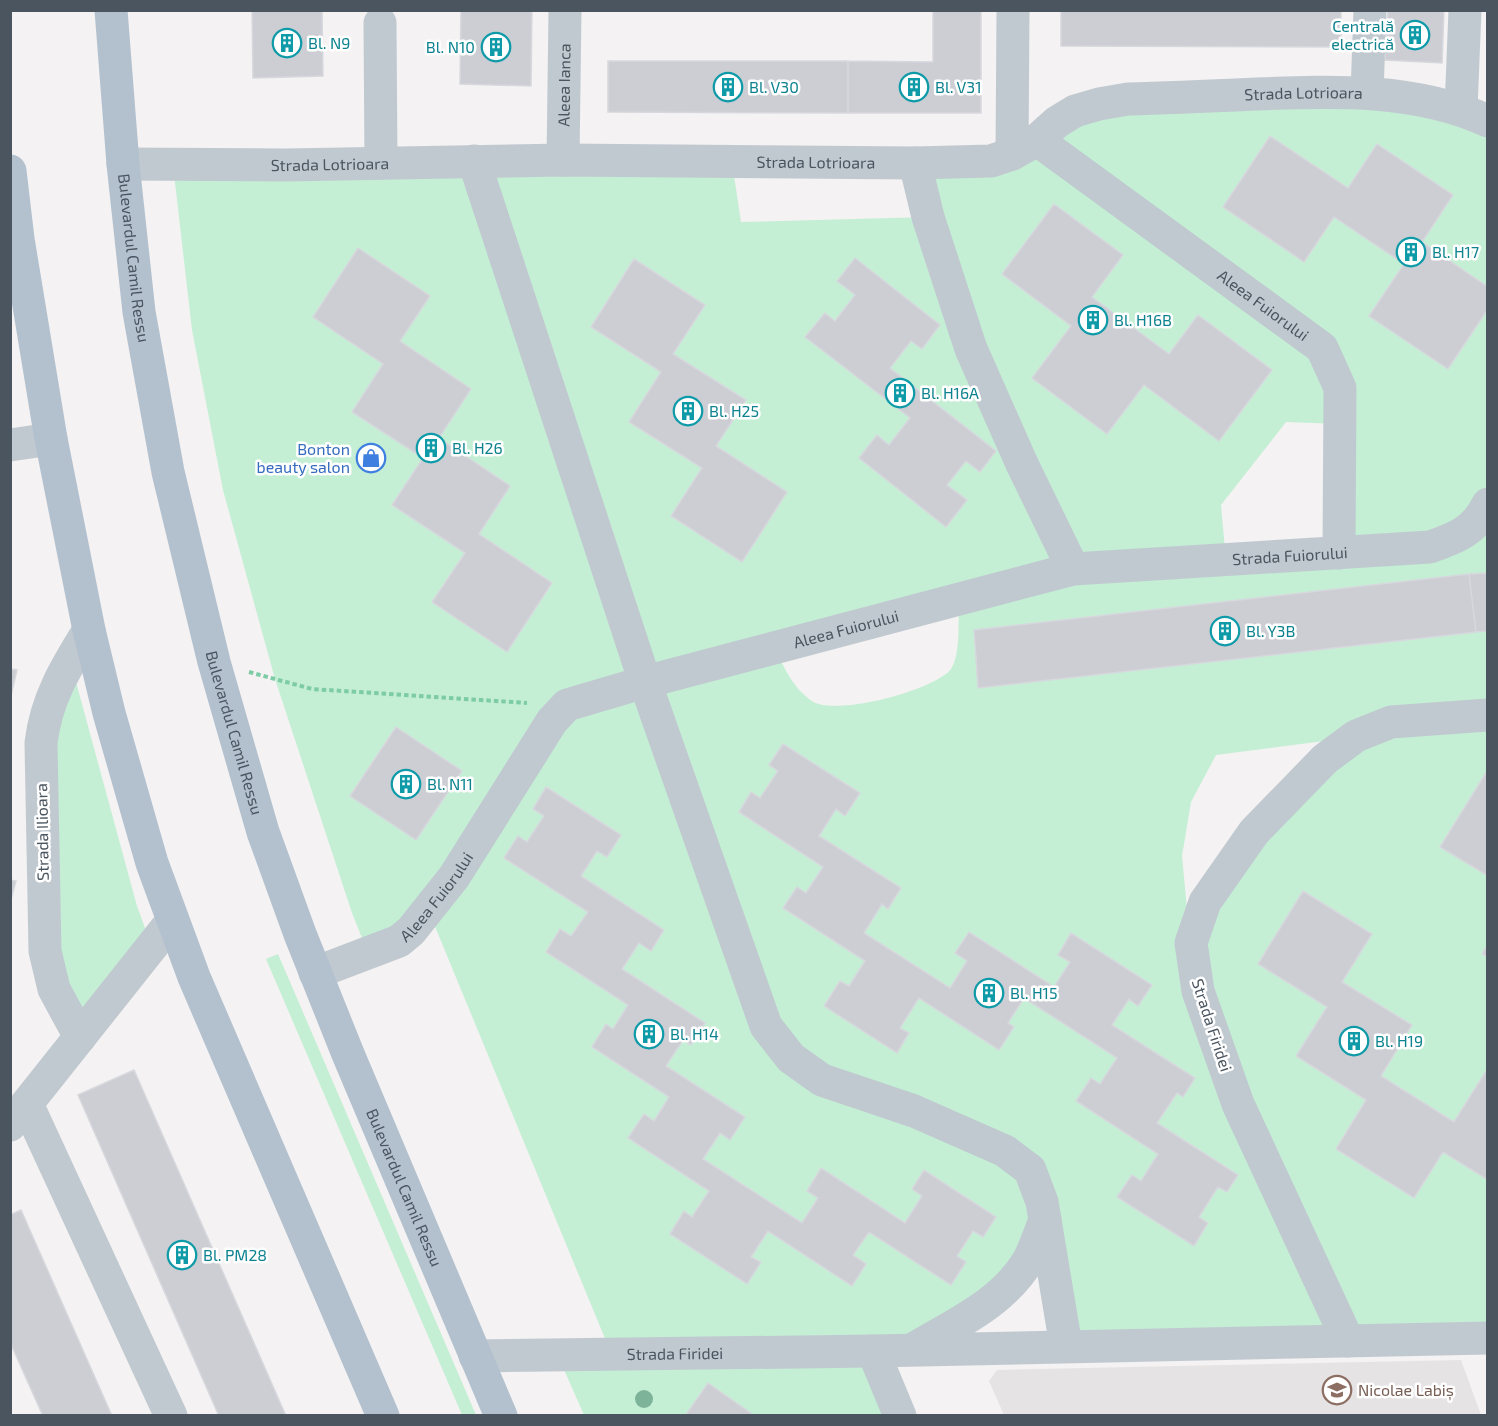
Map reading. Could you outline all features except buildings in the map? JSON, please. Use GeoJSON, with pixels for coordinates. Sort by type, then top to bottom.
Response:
{"type":"FeatureCollection","features":[{"type":"Feature","properties":{"kind":"main road","name":"Bulevardul Camil Ressu"},"geometry":{"type":"LineString","coordinates":[[111,10],[123,164],[140,312],[166,460],[214,662],[263,832],[315,973],[501,1416]]}},
{"type":"Feature","properties":{"kind":"main road"},"geometry":{"type":"LineString","coordinates":[[10,171],[18,239],[51,439],[89,630],[124,769],[152,863],[172,921],[220,1039],[383,1416]]}},
{"type":"Feature","properties":{"kind":"street","name":"Aleea Ianca"},"geometry":{"type":"LineString","coordinates":[[563,160],[565,10]]}},
{"type":"Feature","properties":{"kind":"street"},"geometry":{"type":"LineString","coordinates":[[1013,10],[1025,147]]}},
{"type":"Feature","properties":{"kind":"street"},"geometry":{"type":"LineString","coordinates":[[1367,93],[1370,10]]}},
{"type":"Feature","properties":{"kind":"street"},"geometry":{"type":"LineString","coordinates":[[1465,10],[1474,115]]}},
{"type":"Feature","properties":{"kind":"street"},"geometry":{"type":"LineString","coordinates":[[380,23],[381,163]]}},
{"type":"Feature","properties":{"kind":"street","name":"Strada Lotrioara"},"geometry":{"type":"LineString","coordinates":[[123,164],[563,160],[915,164],[990,161],[1025,147],[1075,111],[1099,104],[1128,99],[1315,91],[1367,93],[1420,99],[1474,115]]}},
{"type":"Feature","properties":{"kind":"street","name":"Aleea Fuiorului"},"geometry":{"type":"LineString","coordinates":[[1025,147],[1322,348],[1340,388],[1339,553]]}},
{"type":"Feature","properties":{"kind":"street"},"geometry":{"type":"LineString","coordinates":[[474,161],[645,682],[766,1026],[791,1058],[822,1080],[914,1111],[1005,1151],[1030,1170],[1042,1202],[1066,1346]]}},
{"type":"Feature","properties":{"kind":"street"},"geometry":{"type":"LineString","coordinates":[[915,164],[928,217],[971,349],[1022,464],[1073,569]]}},
{"type":"Feature","properties":{"kind":"street"},"geometry":{"type":"LineString","coordinates":[[10,445],[51,439]]}},
{"type":"Feature","properties":{"kind":"street","name":"Strada Fuiorului"},"geometry":{"type":"LineString","coordinates":[[1073,569],[1430,547],[1461,536],[1482,517],[1488,504]]}},
{"type":"Feature","properties":{"kind":"street","name":"Aleea Fuiorului"},"geometry":{"type":"LineString","coordinates":[[315,973],[399,941],[411,932],[454,877],[552,721],[567,705],[645,682],[1073,569]]}},
{"type":"Feature","properties":{"kind":"street","name":"Strada Ilioara"},"geometry":{"type":"LineString","coordinates":[[80,1037],[54,989],[45,951],[41,743],[44,720],[54,694],[70,660],[89,630]]}},
{"type":"Feature","properties":{"kind":"street","name":"Strada Firidei"},"geometry":{"type":"LineString","coordinates":[[1348,1341],[1238,1104],[1198,991],[1191,943],[1205,902],[1254,832],[1324,759],[1356,736],[1391,722],[1488,715]]}},
{"type":"Feature","properties":{"kind":"street"},"geometry":{"type":"LineString","coordinates":[[171,1416],[19,1114],[172,921]]}},
{"type":"Feature","properties":{"kind":"street"},"geometry":{"type":"LineString","coordinates":[[911,1350],[980,1310],[1010,1285],[1028,1262],[1045,1219]]}},
{"type":"Feature","properties":{"kind":"street","name":"Strada Firidei"},"geometry":{"type":"LineString","coordinates":[[475,1356],[873,1351],[1488,1338]]}},
{"type":"Feature","properties":{"kind":"street"},"geometry":{"type":"LineString","coordinates":[[873,1351],[900,1416]]}},
{"type":"Feature","properties":{"kind":"path"},"geometry":{"type":"LineString","coordinates":[[214,662],[312,689],[567,705]]}},
{"type":"Feature","properties":{"kind":"shaded area"},"geometry":{"type":"Polygon","coordinates":[[[1461,1360],[1481,1415],[1004,1415],[989,1381],[997,1370],[1461,1360]]]}},
{"type":"Feature","properties":{"kind":"green space"},"geometry":{"type":"Polygon","coordinates":[[[1315,91],[1487,121],[1487,1338],[1066,1346],[1051,1252],[1010,1285],[873,1351],[901,1415],[584,1415],[558,1356],[611,1353],[429,912],[368,953],[352,913],[275,679],[223,490],[192,330],[173,165],[732,162],[741,222],[927,217],[915,163],[991,161],[1057,122],[1315,91]],[[1286,422],[1221,505],[1226,560],[1339,553],[1339,424],[1286,422]],[[959,600],[775,649],[795,684],[812,701],[824,705],[841,706],[884,699],[926,685],[951,669],[958,646],[959,600]],[[1355,737],[1216,755],[1191,802],[1182,856],[1190,941],[1205,902],[1355,737]]]}},
{"type":"Feature","properties":{"kind":"green space"},"geometry":{"type":"Polygon","coordinates":[[[70,660],[137,906],[152,947],[80,1037],[54,989],[41,743],[70,660]]]}},
{"type":"Feature","properties":{"kind":"green space"},"geometry":{"type":"Polygon","coordinates":[[[278,954],[476,1415],[462,1415],[266,959],[278,954]]]}},
{"type":"Feature","properties":{"kind":"place","name":"Centrală electrică"},"geometry":{"type":"Point","coordinates":[1415,35]}},
{"type":"Feature","properties":{"kind":"place","name":"Bl. N9"},"geometry":{"type":"Point","coordinates":[287,43]}},
{"type":"Feature","properties":{"kind":"place","name":"Bl. N10"},"geometry":{"type":"Point","coordinates":[496,47]}},
{"type":"Feature","properties":{"kind":"place","name":"Bl. V30"},"geometry":{"type":"Point","coordinates":[728,87]}},
{"type":"Feature","properties":{"kind":"place","name":"Bl. V31"},"geometry":{"type":"Point","coordinates":[914,87]}},
{"type":"Feature","properties":{"kind":"place","name":"Bl. H17"},"geometry":{"type":"Point","coordinates":[1411,252]}},
{"type":"Feature","properties":{"kind":"place","name":"Bl. H16B"},"geometry":{"type":"Point","coordinates":[1093,320]}},
{"type":"Feature","properties":{"kind":"place","name":"Bl. H16A"},"geometry":{"type":"Point","coordinates":[900,393]}},
{"type":"Feature","properties":{"kind":"place","name":"Bl. H25"},"geometry":{"type":"Point","coordinates":[688,411]}},
{"type":"Feature","properties":{"kind":"place","name":"Bl. H26"},"geometry":{"type":"Point","coordinates":[431,448]}},
{"type":"Feature","properties":{"kind":"place","name":"Bonton beauty salon"},"geometry":{"type":"Point","coordinates":[371,458]}},
{"type":"Feature","properties":{"kind":"place","name":"Bl. Y3B"},"geometry":{"type":"Point","coordinates":[1225,631]}},
{"type":"Feature","properties":{"kind":"place","name":"Bl. N11"},"geometry":{"type":"Point","coordinates":[406,784]}},
{"type":"Feature","properties":{"kind":"place","name":"Bl. H15"},"geometry":{"type":"Point","coordinates":[989,993]}},
{"type":"Feature","properties":{"kind":"place","name":"Bl. H14"},"geometry":{"type":"Point","coordinates":[649,1034]}},
{"type":"Feature","properties":{"kind":"place","name":"Bl. H19"},"geometry":{"type":"Point","coordinates":[1354,1041]}},
{"type":"Feature","properties":{"kind":"place","name":"Bl. PM28"},"geometry":{"type":"Point","coordinates":[182,1255]}},
{"type":"Feature","properties":{"kind":"place","name":"Nicolae Labiș"},"geometry":{"type":"Point","coordinates":[1337,1390]}}]}
